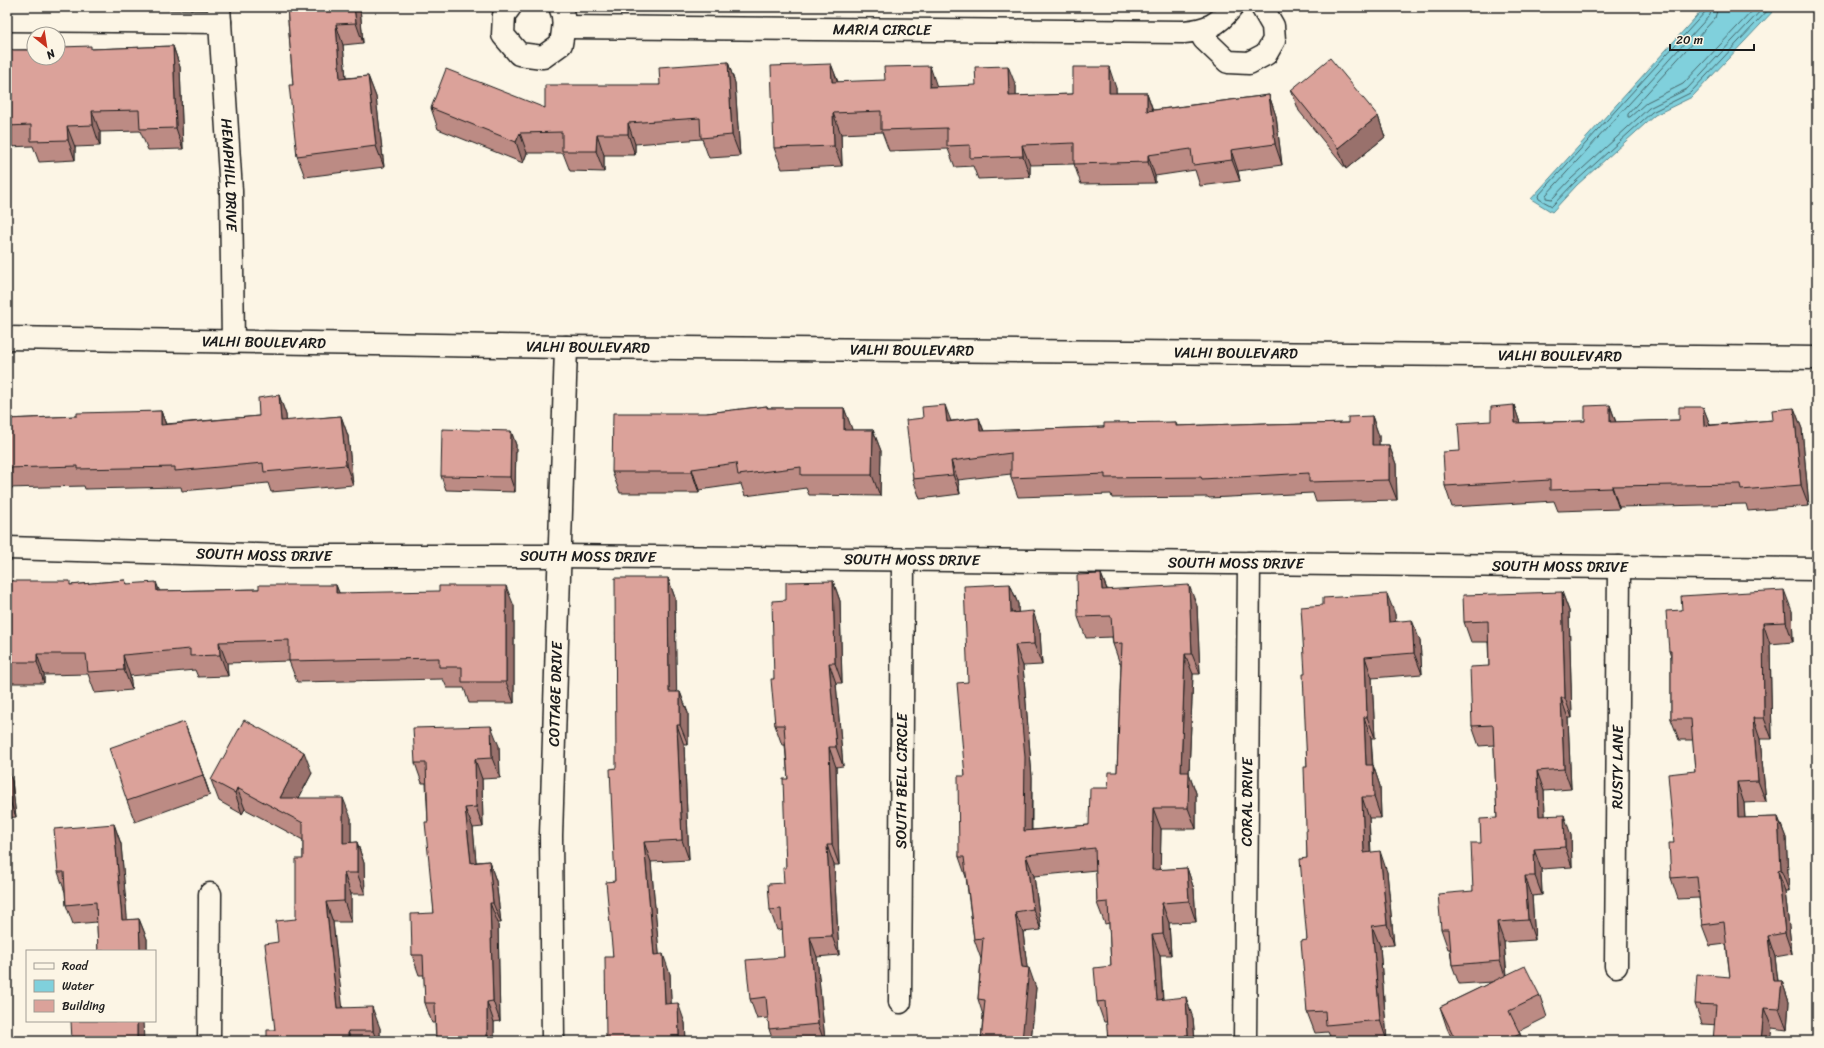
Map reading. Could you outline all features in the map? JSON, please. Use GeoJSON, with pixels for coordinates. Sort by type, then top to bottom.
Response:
{"type":"FeatureCollection","features":[{"type":"Feature","properties":{"kind":"street","name":"MARIA CIRCLE"},"geometry":{"type":"LineString","coordinates":[[510,7],[504,15],[503,35],[519,54],[543,57],[562,44],[562,17],[1168,32],[1200,31],[1222,20],[1232,7]]}},
{"type":"Feature","properties":{"kind":"street"},"geometry":{"type":"LineString","coordinates":[[1200,31],[1204,39],[1228,62],[1249,63],[1266,54],[1274,40],[1274,26],[1262,7]]}},
{"type":"Feature","properties":{"kind":"street"},"geometry":{"type":"LineString","coordinates":[[7,20],[219,14]]}},
{"type":"Feature","properties":{"kind":"street","name":"HEMPHILL DRIVE"},"geometry":{"type":"LineString","coordinates":[[219,14],[231,191],[233,342]]}},
{"type":"Feature","properties":{"kind":"street","name":"VALHI BOULEVARD"},"geometry":{"type":"LineString","coordinates":[[7,338],[566,347],[1817,358]]}},
{"type":"Feature","properties":{"kind":"street","name":"COTTAGE DRIVE"},"geometry":{"type":"LineString","coordinates":[[553,1041],[551,836],[566,347]]}},
{"type":"Feature","properties":{"kind":"street","name":"SOUTH MOSS DRIVE"},"geometry":{"type":"LineString","coordinates":[[7,548],[290,556],[559,556],[1817,569]]}},
{"type":"Feature","properties":{"kind":"street","name":"SOUTH BELL CIRCLE"},"geometry":{"type":"LineString","coordinates":[[900,1002],[903,560]]}},
{"type":"Feature","properties":{"kind":"street","name":"CORAL DRIVE"},"geometry":{"type":"LineString","coordinates":[[1245,1041],[1249,563]]}},
{"type":"Feature","properties":{"kind":"street","name":"RUSTY LANE"},"geometry":{"type":"LineString","coordinates":[[1616,966],[1619,568]]}},
{"type":"Feature","properties":{"kind":"street"},"geometry":{"type":"LineString","coordinates":[[209,1041],[210,894]]}},
{"type":"Feature","properties":{"kind":"water"},"geometry":{"type":"Polygon","coordinates":[[[1705,7],[1777,7],[1692,97],[1655,115],[1577,185],[1552,212],[1531,199],[1705,7]]]}},
{"type":"Feature","properties":{"kind":"building"},"geometry":{"type":"Polygon","coordinates":[[[287,7],[354,7],[356,23],[336,24],[340,79],[368,76],[376,146],[297,156],[289,85],[293,85],[287,7]]]}},
{"type":"Feature","properties":{"kind":"building"},"geometry":{"type":"Polygon","coordinates":[[[91,46],[91,49],[173,46],[176,128],[140,129],[139,110],[92,111],[93,125],[67,126],[68,140],[31,141],[31,125],[7,126],[7,50],[26,50],[26,66],[66,66],[66,47],[91,46]]]}},
{"type":"Feature","properties":{"kind":"building"},"geometry":{"type":"Polygon","coordinates":[[[1330,58],[1378,116],[1338,148],[1291,90],[1330,58]]]}},
{"type":"Feature","properties":{"kind":"building"},"geometry":{"type":"Polygon","coordinates":[[[728,62],[732,135],[701,138],[700,118],[628,123],[628,134],[597,134],[596,151],[562,151],[562,132],[520,133],[516,142],[431,108],[446,69],[545,108],[545,85],[660,85],[659,67],[728,62]]]}},
{"type":"Feature","properties":{"kind":"building"},"geometry":{"type":"Polygon","coordinates":[[[831,64],[832,82],[885,80],[884,67],[930,66],[930,87],[976,85],[975,67],[1008,66],[1009,96],[1073,94],[1073,67],[1109,67],[1109,93],[1147,93],[1147,111],[1269,95],[1275,144],[1231,150],[1232,160],[1193,165],[1191,149],[1148,155],[1148,162],[1074,164],[1074,143],[1022,145],[1023,156],[970,158],[970,145],[947,146],[947,128],[881,130],[881,111],[833,113],[834,146],[774,148],[771,66],[831,64]]]}},
{"type":"Feature","properties":{"kind":"building"},"geometry":{"type":"Polygon","coordinates":[[[279,395],[281,421],[341,416],[346,465],[264,472],[263,463],[175,471],[175,467],[78,469],[78,466],[7,468],[7,419],[77,416],[77,413],[161,411],[161,425],[259,416],[258,398],[279,395]]]}},
{"type":"Feature","properties":{"kind":"building"},"geometry":{"type":"Polygon","coordinates":[[[945,405],[947,422],[979,418],[980,431],[1104,427],[1104,423],[1176,422],[1176,426],[1267,423],[1268,425],[1348,423],[1348,417],[1372,416],[1372,445],[1389,445],[1389,480],[1309,482],[1309,473],[1202,479],[1201,477],[1105,478],[1105,474],[1011,478],[1011,453],[951,461],[953,475],[913,479],[906,420],[923,418],[922,407],[945,405]]]}},
{"type":"Feature","properties":{"kind":"building"},"geometry":{"type":"Polygon","coordinates":[[[1514,405],[1515,423],[1585,421],[1585,406],[1610,405],[1610,422],[1679,420],[1679,407],[1703,407],[1704,426],[1773,420],[1772,410],[1794,408],[1801,485],[1741,490],[1740,484],[1612,486],[1612,488],[1550,490],[1550,480],[1445,486],[1443,452],[1460,451],[1458,423],[1491,421],[1491,407],[1514,405]]]}},
{"type":"Feature","properties":{"kind":"building"},"geometry":{"type":"Polygon","coordinates":[[[767,406],[767,408],[844,408],[844,430],[873,430],[872,475],[801,475],[801,467],[738,475],[736,463],[692,469],[692,472],[612,472],[613,413],[707,413],[767,406]]]}},
{"type":"Feature","properties":{"kind":"building"},"geometry":{"type":"Polygon","coordinates":[[[442,429],[511,431],[510,477],[441,476],[442,429]]]}},
{"type":"Feature","properties":{"kind":"building"},"geometry":{"type":"Polygon","coordinates":[[[1101,574],[1102,590],[1189,585],[1192,654],[1185,654],[1181,772],[1189,772],[1188,808],[1153,808],[1152,870],[1187,868],[1189,901],[1162,903],[1163,934],[1152,935],[1157,1000],[1186,997],[1188,1035],[1185,1035],[1185,1041],[1108,1041],[1105,1001],[1097,1002],[1094,968],[1111,966],[1108,902],[1097,903],[1095,848],[1026,855],[1033,909],[1015,912],[1022,967],[1029,968],[1022,1041],[981,1041],[985,1000],[978,999],[983,938],[974,939],[964,857],[959,857],[958,776],[965,776],[957,683],[968,682],[964,586],[1010,584],[1011,613],[1033,611],[1034,644],[1015,645],[1025,757],[1024,831],[1089,825],[1090,788],[1108,788],[1109,772],[1117,772],[1122,643],[1113,644],[1111,616],[1078,617],[1077,575],[1101,574]]]}},
{"type":"Feature","properties":{"kind":"building"},"geometry":{"type":"Polygon","coordinates":[[[615,578],[668,578],[669,692],[680,692],[680,725],[677,725],[682,840],[644,842],[654,955],[663,954],[665,1004],[678,1003],[679,1036],[672,1036],[672,1041],[610,1041],[610,1039],[606,1039],[605,957],[613,957],[606,882],[615,881],[610,769],[616,768],[615,578]]]}},
{"type":"Feature","properties":{"kind":"building"},"geometry":{"type":"Polygon","coordinates":[[[125,580],[126,584],[156,582],[157,591],[259,589],[259,585],[336,585],[336,593],[439,591],[439,586],[506,586],[506,682],[462,682],[462,667],[439,667],[439,658],[289,661],[289,640],[219,642],[220,655],[190,656],[190,649],[123,655],[124,670],[88,672],[86,654],[37,654],[37,662],[7,662],[7,581],[70,581],[70,585],[125,580]]]}},
{"type":"Feature","properties":{"kind":"building"},"geometry":{"type":"Polygon","coordinates":[[[833,581],[835,663],[829,663],[836,747],[829,747],[832,845],[827,845],[832,936],[810,937],[818,1024],[769,1029],[766,997],[750,999],[746,960],[784,957],[781,909],[770,910],[768,884],[784,883],[783,868],[786,868],[783,779],[788,779],[784,725],[775,725],[771,679],[774,679],[772,601],[786,600],[786,582],[833,581]]]}},
{"type":"Feature","properties":{"kind":"building"},"geometry":{"type":"Polygon","coordinates":[[[1784,590],[1786,622],[1763,623],[1764,718],[1753,718],[1758,781],[1737,782],[1738,818],[1778,817],[1781,870],[1778,871],[1785,933],[1768,936],[1773,981],[1782,981],[1779,1009],[1764,1008],[1761,1041],[1713,1041],[1716,1005],[1695,1004],[1697,974],[1730,977],[1724,922],[1702,925],[1697,876],[1671,878],[1669,843],[1674,843],[1668,774],[1695,771],[1691,719],[1671,719],[1671,651],[1669,651],[1666,611],[1682,610],[1681,596],[1784,590]]]}},
{"type":"Feature","properties":{"kind":"building"},"geometry":{"type":"Polygon","coordinates":[[[1562,592],[1565,698],[1561,698],[1564,769],[1537,771],[1539,816],[1564,815],[1565,847],[1534,849],[1535,876],[1525,876],[1528,920],[1497,922],[1500,961],[1452,965],[1449,929],[1441,929],[1438,894],[1473,891],[1471,843],[1481,843],[1480,819],[1497,818],[1493,725],[1472,726],[1470,667],[1489,666],[1488,621],[1464,622],[1463,595],[1562,592]]]}},
{"type":"Feature","properties":{"kind":"building"},"geometry":{"type":"Polygon","coordinates":[[[1387,594],[1389,622],[1412,620],[1414,653],[1365,657],[1367,717],[1364,717],[1366,765],[1373,765],[1374,797],[1362,797],[1364,853],[1380,851],[1387,924],[1372,926],[1380,1020],[1326,1025],[1325,1011],[1307,1012],[1301,941],[1307,940],[1300,859],[1307,858],[1304,767],[1307,767],[1303,674],[1305,674],[1301,607],[1323,605],[1323,598],[1387,594]]]}},
{"type":"Feature","properties":{"kind":"building"},"geometry":{"type":"Polygon","coordinates":[[[244,720],[304,752],[280,798],[343,798],[343,843],[357,842],[357,873],[344,873],[344,901],[326,902],[337,1008],[372,1007],[373,1031],[348,1031],[348,1041],[267,1041],[267,1030],[275,1030],[265,944],[278,942],[276,921],[296,919],[296,859],[303,859],[303,823],[237,788],[235,793],[211,780],[244,720]]]}},
{"type":"Feature","properties":{"kind":"building"},"geometry":{"type":"Polygon","coordinates":[[[184,722],[203,775],[127,801],[109,748],[184,722]]]}},
{"type":"Feature","properties":{"kind":"building"},"geometry":{"type":"Polygon","coordinates":[[[491,726],[492,758],[475,759],[476,807],[465,808],[471,863],[489,861],[493,903],[490,903],[493,1001],[487,1002],[487,1041],[436,1041],[435,1003],[425,1003],[423,955],[412,955],[411,914],[434,913],[425,822],[428,822],[426,763],[415,763],[413,728],[491,726]]]}},
{"type":"Feature","properties":{"kind":"building"},"geometry":{"type":"Polygon","coordinates":[[[114,824],[122,920],[139,919],[140,950],[98,950],[96,902],[66,905],[64,872],[58,872],[54,829],[114,824]]]}},
{"type":"Feature","properties":{"kind":"building"},"geometry":{"type":"Polygon","coordinates":[[[1525,966],[1540,996],[1509,1011],[1520,1034],[1506,1041],[1456,1041],[1440,1007],[1525,966]]]}},
{"type":"Feature","properties":{"kind":"building"},"geometry":{"type":"Polygon","coordinates":[[[71,1022],[137,1022],[137,1041],[72,1041],[71,1022]]]}}]}
